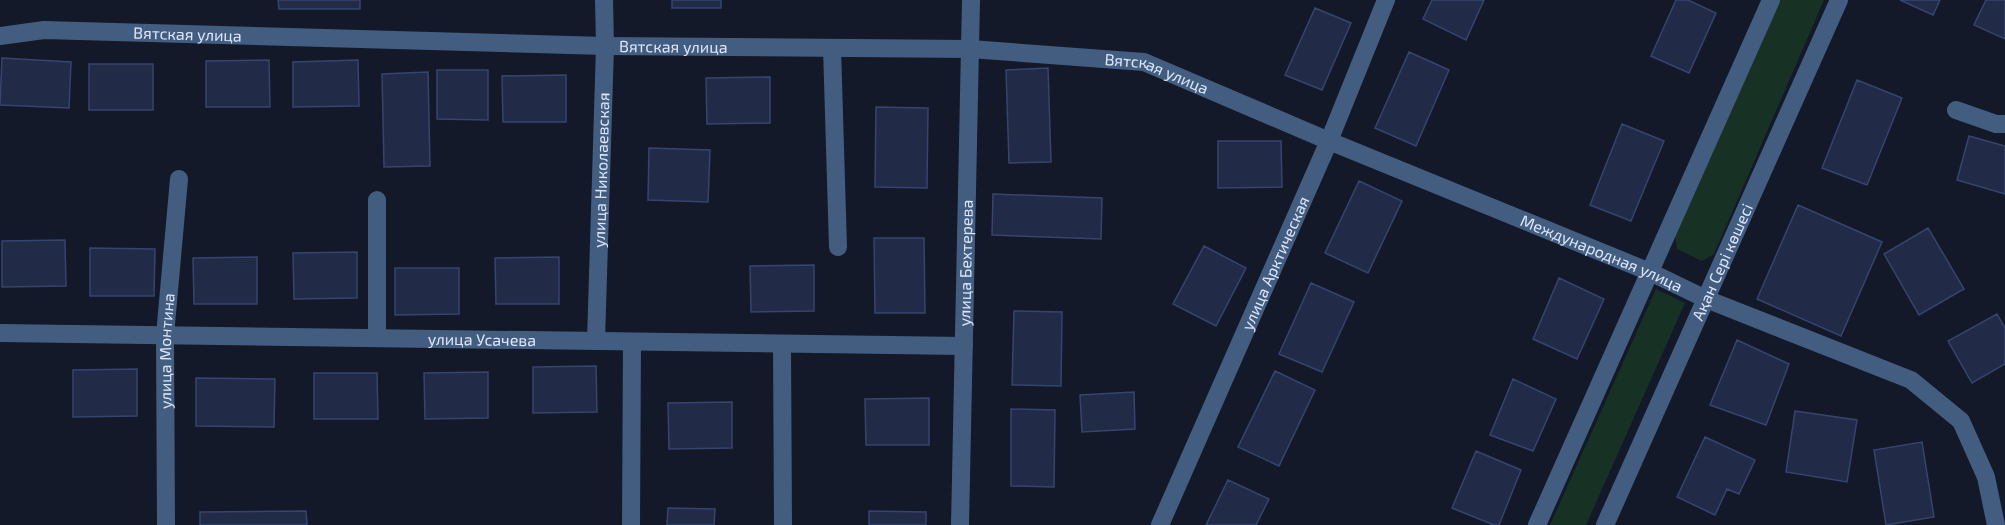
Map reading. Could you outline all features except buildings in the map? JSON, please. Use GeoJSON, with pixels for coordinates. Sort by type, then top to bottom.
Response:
{"type":"FeatureCollection","features":[{"type":"Feature","properties":{"kind":"street","name":"улица Николаевская"},"geometry":{"type":"LineString","coordinates":[[596,341],[605,46],[604,0]]}},
{"type":"Feature","properties":{"kind":"street","name":"улица Бехтерева"},"geometry":{"type":"LineString","coordinates":[[960,525],[971,0]]}},
{"type":"Feature","properties":{"kind":"street","name":"улица Арктическая"},"geometry":{"type":"LineString","coordinates":[[1160,525],[1329,141],[1386,0]]}},
{"type":"Feature","properties":{"kind":"street"},"geometry":{"type":"LineString","coordinates":[[1537,525],[1770,0]]}},
{"type":"Feature","properties":{"kind":"street","name":"Ақан Сері көшесі"},"geometry":{"type":"LineString","coordinates":[[1605,525],[1839,0]]}},
{"type":"Feature","properties":{"kind":"street","name":"Вятская улица"},"geometry":{"type":"LineString","coordinates":[[0,36],[44,30],[605,46],[970,49],[1144,62],[1329,141]]}},
{"type":"Feature","properties":{"kind":"street"},"geometry":{"type":"LineString","coordinates":[[832,48],[838,247]]}},
{"type":"Feature","properties":{"kind":"street"},"geometry":{"type":"LineString","coordinates":[[1956,110],[1996,124],[2005,124]]}},
{"type":"Feature","properties":{"kind":"street","name":"Международная улица"},"geometry":{"type":"LineString","coordinates":[[1329,141],[1650,272],[1706,299],[1911,380],[1961,421],[1986,477],[1996,525]]}},
{"type":"Feature","properties":{"kind":"street","name":"улица Монтина"},"geometry":{"type":"LineString","coordinates":[[166,525],[165,335],[179,179]]}},
{"type":"Feature","properties":{"kind":"street"},"geometry":{"type":"LineString","coordinates":[[377,200],[377,338]]}},
{"type":"Feature","properties":{"kind":"street","name":"улица Усачева"},"geometry":{"type":"LineString","coordinates":[[0,333],[964,346]]}},
{"type":"Feature","properties":{"kind":"street"},"geometry":{"type":"LineString","coordinates":[[631,525],[632,342]]}},
{"type":"Feature","properties":{"kind":"street"},"geometry":{"type":"LineString","coordinates":[[782,344],[783,525]]}},
{"type":"Feature","properties":{"kind":"green space"},"geometry":{"type":"Polygon","coordinates":[[[1778,0],[1824,0],[1714,254],[1702,261],[1677,249],[1675,235],[1778,0]]]}},
{"type":"Feature","properties":{"kind":"green space"},"geometry":{"type":"Polygon","coordinates":[[[1656,289],[1685,303],[1586,525],[1550,525],[1656,289]]]}}]}
